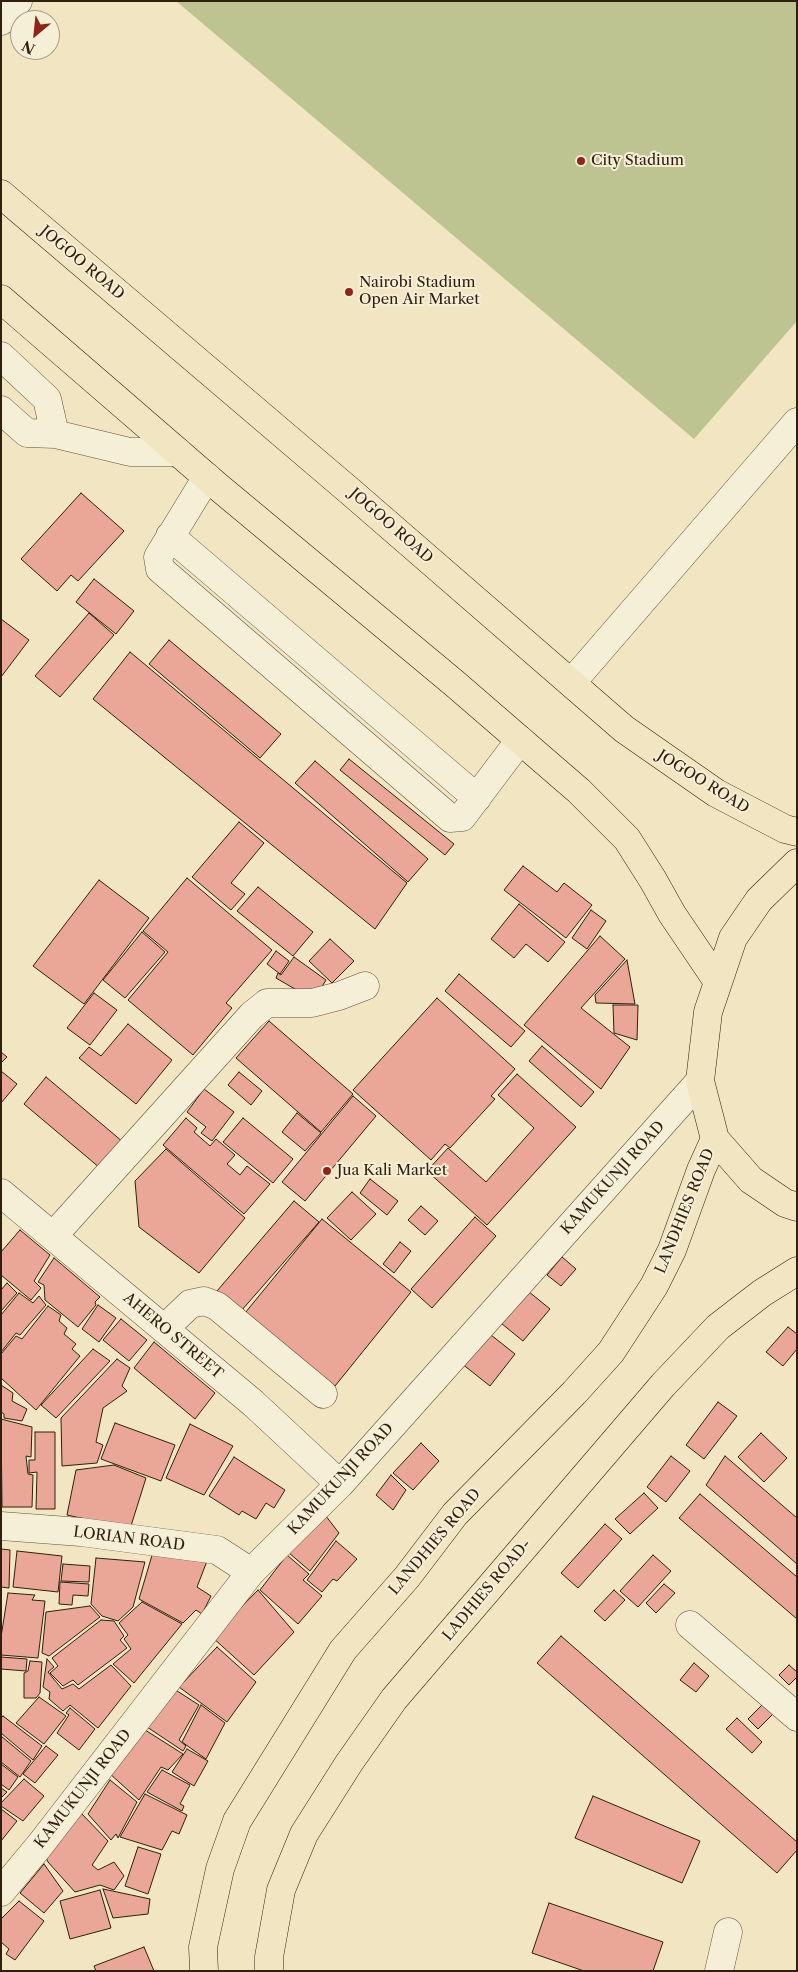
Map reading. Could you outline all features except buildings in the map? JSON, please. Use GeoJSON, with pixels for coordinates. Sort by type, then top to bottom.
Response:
{"type":"FeatureCollection","features":[{"type":"Feature","properties":{"kind":"main road","name":"JOGOO ROAD"},"geometry":{"type":"LineString","coordinates":[[1,194],[572,682],[624,729],[716,793],[785,829],[797,832]]}},
{"type":"Feature","properties":{"kind":"main road"},"geometry":{"type":"LineString","coordinates":[[1,299],[207,477],[579,791],[627,839],[672,914],[718,982]]}},
{"type":"Feature","properties":{"kind":"main road"},"geometry":{"type":"LineString","coordinates":[[797,863],[759,900],[734,938],[708,1012],[700,1081],[715,1139],[751,1180],[785,1203],[797,1208]]}},
{"type":"Feature","properties":{"kind":"main road","name":"LANDHIES ROAD"},"geometry":{"type":"LineString","coordinates":[[204,1971],[203,1947],[215,1889],[237,1821],[344,1650],[407,1577],[455,1514],[574,1393],[611,1352],[654,1286],[672,1250],[701,1170],[715,1139]]}},
{"type":"Feature","properties":{"kind":"main road","name":"LADHIES ROAD-"},"geometry":{"type":"LineString","coordinates":[[269,1971],[269,1956],[281,1890],[304,1834],[394,1699],[663,1385],[718,1327],[762,1293],[797,1271]]}},
{"type":"Feature","properties":{"kind":"street"},"geometry":{"type":"LineString","coordinates":[[1,21],[18,1]]}},
{"type":"Feature","properties":{"kind":"street"},"geometry":{"type":"LineString","coordinates":[[1,356],[46,399],[55,434]]}},
{"type":"Feature","properties":{"kind":"street"},"geometry":{"type":"LineString","coordinates":[[1,410],[27,433],[55,434],[130,452],[178,452]]}},
{"type":"Feature","properties":{"kind":"street"},"geometry":{"type":"LineString","coordinates":[[572,682],[797,422]]}},
{"type":"Feature","properties":{"kind":"street"},"geometry":{"type":"LineString","coordinates":[[207,477],[170,536],[477,798],[520,740]]}},
{"type":"Feature","properties":{"kind":"street"},"geometry":{"type":"LineString","coordinates":[[53,1236],[252,1015],[267,1003],[312,1002],[339,996],[365,986]]}},
{"type":"Feature","properties":{"kind":"street","name":"KAMUKUNJI ROAD"},"geometry":{"type":"LineString","coordinates":[[1,1892],[40,1845],[251,1572],[340,1484],[700,1081]]}},
{"type":"Feature","properties":{"kind":"street","name":"AHERO STREET"},"geometry":{"type":"LineString","coordinates":[[1,1193],[253,1403],[340,1484]]}},
{"type":"Feature","properties":{"kind":"street"},"geometry":{"type":"LineString","coordinates":[[164,1329],[190,1304],[204,1300],[217,1306],[323,1394]]}},
{"type":"Feature","properties":{"kind":"street","name":"LORIAN ROAD"},"geometry":{"type":"LineString","coordinates":[[1,1526],[81,1532],[217,1550],[251,1572]]}},
{"type":"Feature","properties":{"kind":"street"},"geometry":{"type":"LineString","coordinates":[[690,1625],[797,1717]]}},
{"type":"Feature","properties":{"kind":"street"},"geometry":{"type":"LineString","coordinates":[[719,1971],[728,1932]]}},
{"type":"Feature","properties":{"kind":"green space","name":"City Stadium"},"geometry":{"type":"Polygon","coordinates":[[[176,1],[797,1],[797,321],[694,439],[176,1]]]}},
{"type":"Feature","properties":{"kind":"place","name":"City Stadium"},"geometry":{"type":"Point","coordinates":[581,161]}},
{"type":"Feature","properties":{"kind":"place","name":"Nairobi Stadium Open Air Market"},"geometry":{"type":"Point","coordinates":[349,292]}},
{"type":"Feature","properties":{"kind":"place","name":"Jua Kali Market"},"geometry":{"type":"Point","coordinates":[327,1171]}}]}
